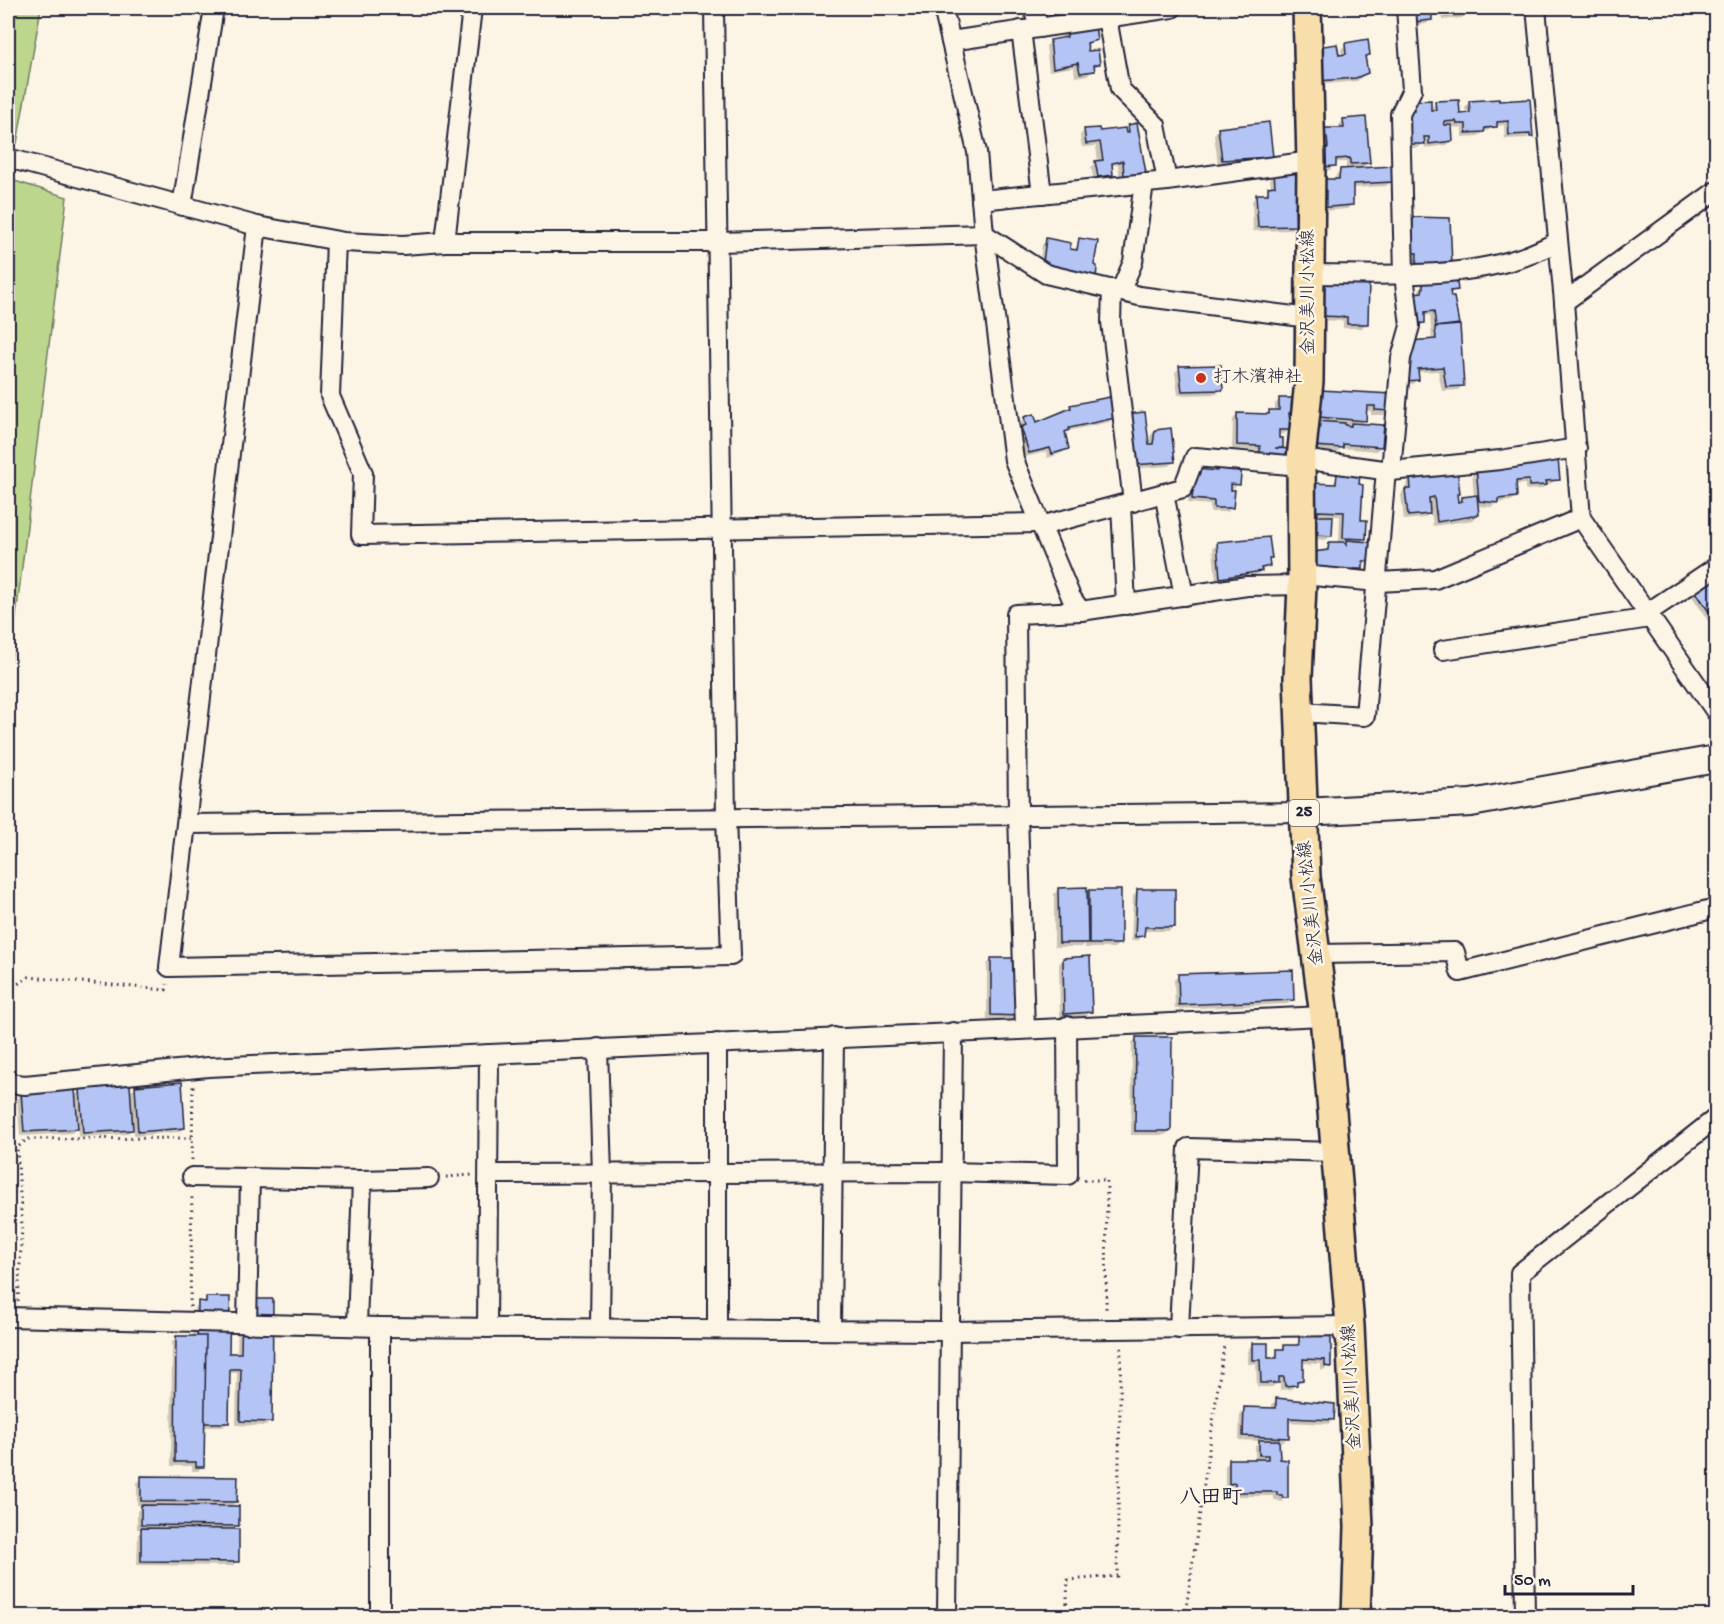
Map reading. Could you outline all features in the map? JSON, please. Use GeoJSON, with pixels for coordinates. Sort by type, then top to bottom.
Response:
{"type":"FeatureCollection","features":[{"type":"Feature","properties":{"kind":"main road","name":"金沢美川小松線"},"geometry":{"type":"LineString","coordinates":[[1307,8],[1311,161],[1308,274],[1309,381],[1301,463],[1300,712],[1306,877],[1324,1016],[1336,1152],[1359,1527],[1356,1617]]}},
{"type":"Feature","properties":{"kind":"street"},"geometry":{"type":"LineString","coordinates":[[182,206],[214,8]]}},
{"type":"Feature","properties":{"kind":"street"},"geometry":{"type":"LineString","coordinates":[[445,242],[472,8]]}},
{"type":"Feature","properties":{"kind":"street"},"geometry":{"type":"LineString","coordinates":[[257,226],[170,967],[731,956],[726,817],[714,8]]}},
{"type":"Feature","properties":{"kind":"street"},"geometry":{"type":"LineString","coordinates":[[943,8],[977,152],[984,234],[1014,460],[1071,597],[1081,611]]}},
{"type":"Feature","properties":{"kind":"street"},"geometry":{"type":"LineString","coordinates":[[1034,8],[1030,29],[1042,194]]}},
{"type":"Feature","properties":{"kind":"street"},"geometry":{"type":"LineString","coordinates":[[951,40],[1114,14],[1172,8]]}},
{"type":"Feature","properties":{"kind":"street"},"geometry":{"type":"LineString","coordinates":[[1300,712],[1365,716],[1388,470],[1401,358],[1410,326],[1404,274],[1400,114],[1412,90],[1406,8]]}},
{"type":"Feature","properties":{"kind":"street"},"geometry":{"type":"LineString","coordinates":[[1536,8],[1577,448],[1581,518],[1716,711]]}},
{"type":"Feature","properties":{"kind":"street"},"geometry":{"type":"LineString","coordinates":[[1114,14],[1120,88],[1156,125],[1167,181]]}},
{"type":"Feature","properties":{"kind":"street"},"geometry":{"type":"LineString","coordinates":[[8,158],[257,226],[336,241],[403,245],[445,242],[718,242],[984,234],[1046,274],[1116,290],[1309,318]]}},
{"type":"Feature","properties":{"kind":"street"},"geometry":{"type":"LineString","coordinates":[[981,200],[1167,181],[1311,161]]}},
{"type":"Feature","properties":{"kind":"street"},"geometry":{"type":"LineString","coordinates":[[1126,605],[1127,503],[1111,322],[1116,290],[1133,262],[1144,183]]}},
{"type":"Feature","properties":{"kind":"street"},"geometry":{"type":"LineString","coordinates":[[1564,302],[1716,191]]}},
{"type":"Feature","properties":{"kind":"street"},"geometry":{"type":"LineString","coordinates":[[336,241],[330,396],[363,473],[361,536],[1040,525],[1183,488],[1195,457],[1388,470],[1500,460],[1577,448]]}},
{"type":"Feature","properties":{"kind":"street"},"geometry":{"type":"LineString","coordinates":[[1308,274],[1404,274],[1467,271],[1520,258],[1558,242]]}},
{"type":"Feature","properties":{"kind":"street"},"geometry":{"type":"LineString","coordinates":[[1164,494],[1184,596]]}},
{"type":"Feature","properties":{"kind":"street"},"geometry":{"type":"LineString","coordinates":[[1025,1028],[1018,815],[1016,614],[1081,611],[1302,580],[1378,582],[1436,579],[1581,518]]}},
{"type":"Feature","properties":{"kind":"street"},"geometry":{"type":"LineString","coordinates":[[1443,650],[1649,616],[1716,567]]}},
{"type":"Feature","properties":{"kind":"street"},"geometry":{"type":"LineString","coordinates":[[187,824],[1304,812],[1472,803],[1716,759]]}},
{"type":"Feature","properties":{"kind":"street"},"geometry":{"type":"LineString","coordinates":[[1317,954],[1455,952],[1460,972],[1716,908]]}},
{"type":"Feature","properties":{"kind":"street"},"geometry":{"type":"LineString","coordinates":[[8,1083],[25,1085],[208,1067],[1324,1016]]}},
{"type":"Feature","properties":{"kind":"street"},"geometry":{"type":"LineString","coordinates":[[490,1174],[950,1172],[1068,1175],[1067,1026]]}},
{"type":"Feature","properties":{"kind":"street"},"geometry":{"type":"LineString","coordinates":[[946,1617],[952,1032]]}},
{"type":"Feature","properties":{"kind":"street"},"geometry":{"type":"LineString","coordinates":[[831,1330],[834,1037]]}},
{"type":"Feature","properties":{"kind":"street"},"geometry":{"type":"LineString","coordinates":[[717,1043],[717,1328]]}},
{"type":"Feature","properties":{"kind":"street"},"geometry":{"type":"LineString","coordinates":[[598,1048],[602,1174],[600,1326]]}},
{"type":"Feature","properties":{"kind":"street"},"geometry":{"type":"LineString","coordinates":[[487,1328],[490,1174],[489,1054]]}},
{"type":"Feature","properties":{"kind":"street"},"geometry":{"type":"LineString","coordinates":[[1525,1617],[1520,1273],[1716,1118]]}},
{"type":"Feature","properties":{"kind":"street"},"geometry":{"type":"LineString","coordinates":[[1179,1329],[1188,1148],[1336,1152]]}},
{"type":"Feature","properties":{"kind":"street"},"geometry":{"type":"LineString","coordinates":[[192,1177],[362,1180],[429,1178]]}},
{"type":"Feature","properties":{"kind":"street"},"geometry":{"type":"LineString","coordinates":[[248,1324],[250,1178]]}},
{"type":"Feature","properties":{"kind":"street"},"geometry":{"type":"LineString","coordinates":[[357,1326],[362,1180]]}},
{"type":"Feature","properties":{"kind":"street"},"geometry":{"type":"LineString","coordinates":[[13,1317],[380,1327],[600,1326],[950,1331],[1226,1328],[1346,1330]]}},
{"type":"Feature","properties":{"kind":"street"},"geometry":{"type":"LineString","coordinates":[[380,1327],[380,1617]]}},
{"type":"Feature","properties":{"kind":"path"},"geometry":{"type":"LineString","coordinates":[[8,990],[29,976],[166,990],[170,967]]}},
{"type":"Feature","properties":{"kind":"path"},"geometry":{"type":"LineString","coordinates":[[13,1317],[22,1227],[17,1148],[27,1140],[192,1138]]}},
{"type":"Feature","properties":{"kind":"path"},"geometry":{"type":"LineString","coordinates":[[429,1178],[490,1174]]}},
{"type":"Feature","properties":{"kind":"path"},"geometry":{"type":"LineString","coordinates":[[1066,1617],[1068,1580],[1117,1576],[1113,1329],[1107,1180],[1078,1180],[1068,1175]]}},
{"type":"Feature","properties":{"kind":"path"},"geometry":{"type":"LineString","coordinates":[[1185,1617],[1226,1328]]}},
{"type":"Feature","properties":{"kind":"green space"},"geometry":{"type":"Polygon","coordinates":[[[8,8],[41,8],[17,143],[8,141],[8,8]]]}},
{"type":"Feature","properties":{"kind":"green space"},"geometry":{"type":"Polygon","coordinates":[[[8,179],[67,197],[8,682],[8,179]]]}},
{"type":"Feature","properties":{"kind":"building"},"geometry":{"type":"Polygon","coordinates":[[[1412,8],[1445,8],[1432,10],[1432,20],[1414,22],[1412,8]]]}},
{"type":"Feature","properties":{"kind":"building"},"geometry":{"type":"Polygon","coordinates":[[[1445,8],[1467,8],[1468,13],[1446,16],[1445,8]]]}},
{"type":"Feature","properties":{"kind":"building"},"geometry":{"type":"Polygon","coordinates":[[[1095,25],[1097,40],[1087,43],[1088,51],[1098,50],[1100,64],[1094,65],[1095,71],[1080,73],[1078,63],[1053,68],[1050,40],[1067,37],[1066,29],[1095,25]]]}},
{"type":"Feature","properties":{"kind":"building"},"geometry":{"type":"Polygon","coordinates":[[[1368,39],[1370,55],[1365,56],[1368,73],[1356,78],[1319,81],[1309,48],[1337,44],[1339,55],[1346,54],[1345,43],[1368,39]]]}},
{"type":"Feature","properties":{"kind":"building"},"geometry":{"type":"Polygon","coordinates":[[[1499,99],[1499,101],[1530,99],[1533,137],[1530,137],[1530,134],[1509,135],[1508,121],[1497,122],[1497,127],[1485,128],[1484,132],[1466,133],[1466,124],[1457,124],[1456,121],[1444,122],[1445,125],[1452,125],[1453,141],[1429,144],[1429,137],[1424,137],[1425,144],[1410,144],[1408,111],[1414,111],[1413,101],[1431,100],[1431,110],[1436,110],[1435,101],[1459,100],[1460,114],[1470,113],[1469,101],[1499,99]]]}},
{"type":"Feature","properties":{"kind":"building"},"geometry":{"type":"Polygon","coordinates":[[[1366,117],[1370,163],[1350,164],[1350,158],[1336,159],[1336,166],[1322,167],[1321,149],[1328,148],[1327,137],[1320,137],[1319,128],[1344,128],[1343,119],[1366,117]]]}},
{"type":"Feature","properties":{"kind":"building"},"geometry":{"type":"Polygon","coordinates":[[[1269,122],[1273,157],[1222,160],[1218,128],[1269,122]]]}},
{"type":"Feature","properties":{"kind":"building"},"geometry":{"type":"Polygon","coordinates":[[[1137,123],[1146,173],[1124,176],[1123,161],[1112,163],[1113,175],[1098,177],[1095,161],[1103,160],[1100,142],[1086,144],[1084,129],[1099,128],[1100,131],[1125,128],[1126,133],[1129,132],[1128,125],[1137,123]]]}},
{"type":"Feature","properties":{"kind":"building"},"geometry":{"type":"Polygon","coordinates":[[[1393,166],[1393,182],[1353,184],[1353,205],[1317,208],[1318,179],[1339,179],[1340,169],[1393,166]]]}},
{"type":"Feature","properties":{"kind":"building"},"geometry":{"type":"Polygon","coordinates":[[[1297,167],[1296,226],[1258,227],[1256,194],[1268,194],[1268,187],[1275,186],[1274,172],[1297,167]]]}},
{"type":"Feature","properties":{"kind":"building"},"geometry":{"type":"Polygon","coordinates":[[[1413,217],[1450,218],[1452,265],[1416,267],[1417,253],[1412,253],[1413,217]]]}},
{"type":"Feature","properties":{"kind":"building"},"geometry":{"type":"Polygon","coordinates":[[[1046,238],[1071,243],[1070,249],[1077,250],[1079,238],[1098,241],[1094,265],[1097,266],[1096,280],[1043,263],[1046,238]]]}},
{"type":"Feature","properties":{"kind":"building"},"geometry":{"type":"Polygon","coordinates":[[[1456,276],[1458,290],[1450,291],[1451,297],[1454,297],[1459,324],[1436,327],[1434,311],[1425,312],[1425,323],[1415,324],[1413,293],[1422,292],[1424,281],[1456,276]]]}},
{"type":"Feature","properties":{"kind":"building"},"geometry":{"type":"Polygon","coordinates":[[[1320,280],[1369,280],[1368,324],[1347,324],[1347,317],[1319,316],[1320,280]]]}},
{"type":"Feature","properties":{"kind":"building"},"geometry":{"type":"Polygon","coordinates":[[[1460,325],[1464,386],[1446,387],[1443,367],[1418,369],[1419,380],[1406,381],[1409,341],[1436,339],[1435,327],[1460,325]]]}},
{"type":"Feature","properties":{"kind":"building","name":"打木濱神社"},"geometry":{"type":"Polygon","coordinates":[[[1221,365],[1223,390],[1182,391],[1179,366],[1221,365]]]}},
{"type":"Feature","properties":{"kind":"building"},"geometry":{"type":"Polygon","coordinates":[[[1320,390],[1392,394],[1390,411],[1375,410],[1375,406],[1367,406],[1366,421],[1318,417],[1320,390]]]}},
{"type":"Feature","properties":{"kind":"building"},"geometry":{"type":"Polygon","coordinates":[[[1110,397],[1115,418],[1069,428],[1065,432],[1069,449],[1052,454],[1050,448],[1029,453],[1021,427],[1026,425],[1024,417],[1034,414],[1037,422],[1071,408],[1070,405],[1110,397]]]}},
{"type":"Feature","properties":{"kind":"building"},"geometry":{"type":"Polygon","coordinates":[[[1279,398],[1298,398],[1298,413],[1289,413],[1291,430],[1279,430],[1279,438],[1283,438],[1283,448],[1275,448],[1292,449],[1291,457],[1260,457],[1260,446],[1237,445],[1237,413],[1269,414],[1269,410],[1279,410],[1279,398]]]}},
{"type":"Feature","properties":{"kind":"building"},"geometry":{"type":"Polygon","coordinates":[[[1145,412],[1149,444],[1153,444],[1155,430],[1171,428],[1175,462],[1132,465],[1126,414],[1145,412]]]}},
{"type":"Feature","properties":{"kind":"building"},"geometry":{"type":"Polygon","coordinates":[[[1315,421],[1345,423],[1351,426],[1351,423],[1384,425],[1382,447],[1343,444],[1343,448],[1313,446],[1315,421]]]}},
{"type":"Feature","properties":{"kind":"building"},"geometry":{"type":"Polygon","coordinates":[[[1558,459],[1560,480],[1546,481],[1547,485],[1529,486],[1529,480],[1516,481],[1517,497],[1498,499],[1498,503],[1479,501],[1476,466],[1520,465],[1558,459]]]}},
{"type":"Feature","properties":{"kind":"building"},"geometry":{"type":"Polygon","coordinates":[[[1217,462],[1242,464],[1240,485],[1231,484],[1231,490],[1235,490],[1233,508],[1214,508],[1214,501],[1192,499],[1195,469],[1217,471],[1217,462]]]}},
{"type":"Feature","properties":{"kind":"building"},"geometry":{"type":"Polygon","coordinates":[[[1457,467],[1460,494],[1457,494],[1458,502],[1462,501],[1462,497],[1477,495],[1479,515],[1437,522],[1434,497],[1429,498],[1430,514],[1408,516],[1405,489],[1411,489],[1410,478],[1457,467]]]}},
{"type":"Feature","properties":{"kind":"building"},"geometry":{"type":"Polygon","coordinates":[[[1337,473],[1360,475],[1359,484],[1363,485],[1361,520],[1367,520],[1366,539],[1343,538],[1344,512],[1318,511],[1318,516],[1333,516],[1332,536],[1317,535],[1318,531],[1310,531],[1312,483],[1336,484],[1337,473]]]}},
{"type":"Feature","properties":{"kind":"building"},"geometry":{"type":"Polygon","coordinates":[[[1269,537],[1272,558],[1269,558],[1270,566],[1261,568],[1262,571],[1220,578],[1217,542],[1269,537]]]}},
{"type":"Feature","properties":{"kind":"building"},"geometry":{"type":"Polygon","coordinates":[[[1347,540],[1370,542],[1370,561],[1363,561],[1363,569],[1354,569],[1354,580],[1313,568],[1313,552],[1328,550],[1329,542],[1344,542],[1347,546],[1347,540]]]}},
{"type":"Feature","properties":{"kind":"building"},"geometry":{"type":"Polygon","coordinates":[[[1715,578],[1716,580],[1716,622],[1695,591],[1715,578]]]}},
{"type":"Feature","properties":{"kind":"building"},"geometry":{"type":"Polygon","coordinates":[[[1715,579],[1716,582],[1716,622],[1696,592],[1715,579]]]}},
{"type":"Feature","properties":{"kind":"building"},"geometry":{"type":"Polygon","coordinates":[[[1087,887],[1088,943],[1059,943],[1058,888],[1087,887]]]}},
{"type":"Feature","properties":{"kind":"building"},"geometry":{"type":"Polygon","coordinates":[[[1137,889],[1175,889],[1175,927],[1145,927],[1144,936],[1135,937],[1137,889]]]}},
{"type":"Feature","properties":{"kind":"building"},"geometry":{"type":"Polygon","coordinates":[[[1089,890],[1121,890],[1121,944],[1089,944],[1089,890]]]}},
{"type":"Feature","properties":{"kind":"building"},"geometry":{"type":"Polygon","coordinates":[[[1090,956],[1092,1012],[1064,1014],[1063,958],[1090,956]]]}},
{"type":"Feature","properties":{"kind":"building"},"geometry":{"type":"Polygon","coordinates":[[[991,958],[1018,958],[1019,1016],[991,1015],[991,958]]]}},
{"type":"Feature","properties":{"kind":"building"},"geometry":{"type":"Polygon","coordinates":[[[1293,970],[1294,1000],[1179,1005],[1178,974],[1293,970]]]}},
{"type":"Feature","properties":{"kind":"building"},"geometry":{"type":"Polygon","coordinates":[[[1136,1037],[1172,1037],[1171,1131],[1135,1131],[1136,1037]]]}},
{"type":"Feature","properties":{"kind":"building"},"geometry":{"type":"Polygon","coordinates":[[[182,1082],[185,1128],[138,1132],[135,1086],[182,1082]]]}},
{"type":"Feature","properties":{"kind":"building"},"geometry":{"type":"Polygon","coordinates":[[[130,1085],[133,1130],[83,1133],[80,1089],[130,1085]]]}},
{"type":"Feature","properties":{"kind":"building"},"geometry":{"type":"Polygon","coordinates":[[[75,1089],[78,1129],[24,1132],[21,1092],[75,1089]]]}},
{"type":"Feature","properties":{"kind":"building"},"geometry":{"type":"Polygon","coordinates":[[[206,1297],[230,1297],[229,1353],[241,1353],[242,1299],[273,1299],[272,1422],[240,1421],[241,1369],[230,1369],[229,1423],[196,1423],[198,1301],[206,1302],[206,1297]]]}},
{"type":"Feature","properties":{"kind":"building"},"geometry":{"type":"Polygon","coordinates":[[[176,1336],[206,1336],[204,1467],[196,1467],[196,1462],[175,1462],[176,1336]]]}},
{"type":"Feature","properties":{"kind":"building"},"geometry":{"type":"Polygon","coordinates":[[[1299,1336],[1331,1336],[1331,1367],[1325,1366],[1325,1360],[1303,1359],[1303,1380],[1297,1381],[1297,1385],[1285,1386],[1284,1377],[1279,1377],[1279,1383],[1261,1383],[1260,1360],[1252,1360],[1252,1343],[1268,1343],[1268,1358],[1277,1358],[1277,1349],[1284,1349],[1284,1345],[1299,1345],[1299,1336]]]}},
{"type":"Feature","properties":{"kind":"building"},"geometry":{"type":"Polygon","coordinates":[[[1276,1398],[1335,1404],[1334,1420],[1289,1418],[1289,1438],[1243,1436],[1244,1407],[1276,1408],[1276,1398]]]}},
{"type":"Feature","properties":{"kind":"building"},"geometry":{"type":"Polygon","coordinates":[[[1259,1440],[1279,1440],[1280,1459],[1288,1460],[1288,1498],[1277,1495],[1277,1492],[1235,1492],[1235,1483],[1229,1484],[1229,1459],[1268,1459],[1268,1455],[1259,1455],[1259,1440]]]}},
{"type":"Feature","properties":{"kind":"building"},"geometry":{"type":"Polygon","coordinates":[[[141,1476],[238,1477],[237,1502],[141,1501],[141,1476]]]}},
{"type":"Feature","properties":{"kind":"building"},"geometry":{"type":"Polygon","coordinates":[[[141,1505],[239,1506],[239,1526],[141,1525],[141,1505]]]}},
{"type":"Feature","properties":{"kind":"building"},"geometry":{"type":"Polygon","coordinates":[[[141,1528],[239,1529],[239,1562],[141,1561],[141,1528]]]}},
{"type":"Feature","properties":{"kind":"place","name":"打木濱神社"},"geometry":{"type":"Point","coordinates":[1201,378]}},
{"type":"Feature","properties":{"kind":"district","name":"八田町"},"geometry":{"type":"Point","coordinates":[1211,1499]}}]}
